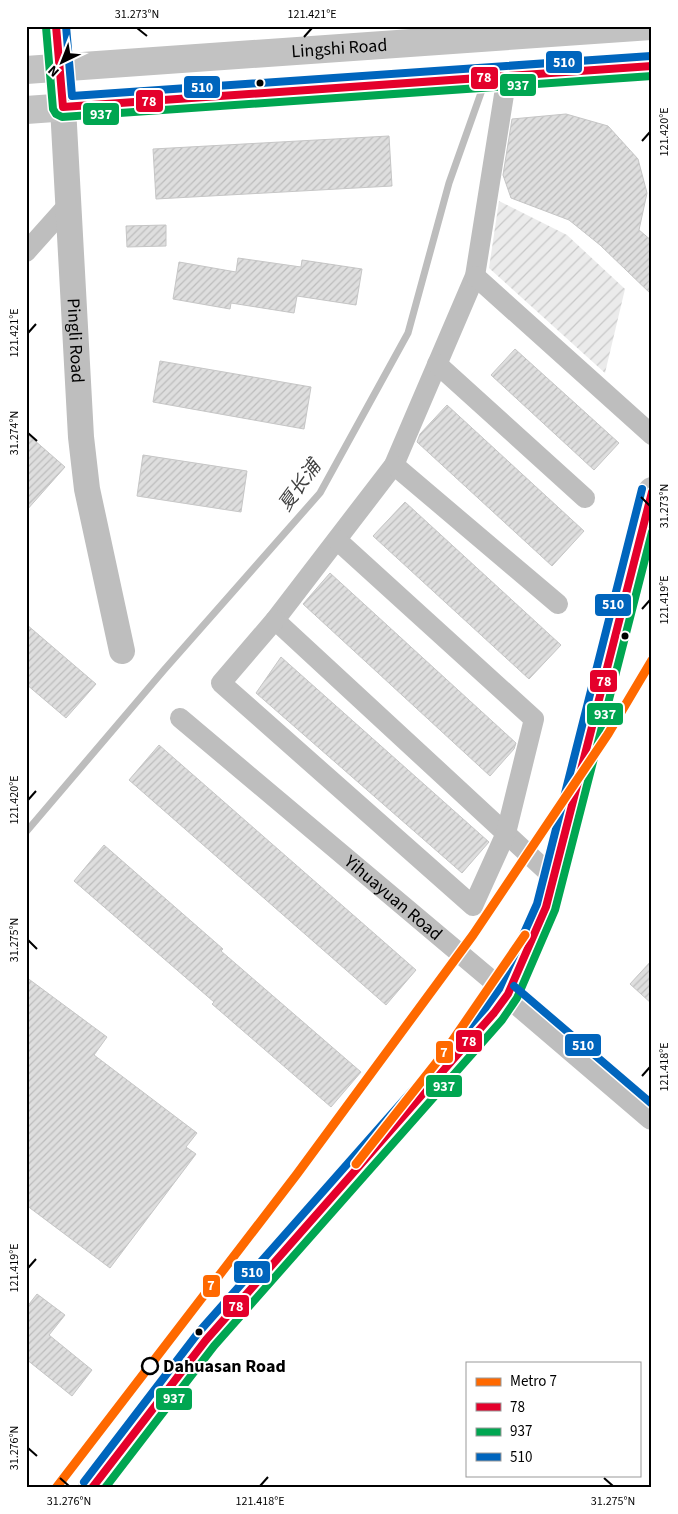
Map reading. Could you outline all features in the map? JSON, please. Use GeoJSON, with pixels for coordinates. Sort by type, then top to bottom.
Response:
{"type":"FeatureCollection","features":[{"type":"Feature","properties":{"kind":"main road","name":"Lingshi Road"},"geometry":{"type":"LineString","coordinates":[[26,70],[651,26]]}},
{"type":"Feature","properties":{"kind":"main road"},"geometry":{"type":"LineString","coordinates":[[26,110],[652,66]]}},
{"type":"Feature","properties":{"kind":"main road"},"geometry":{"type":"LineString","coordinates":[[92,1488],[206,1340],[494,1014],[508,994],[546,907],[652,491]]}},
{"type":"Feature","properties":{"kind":"street","name":"Pingli Road"},"geometry":{"type":"LineString","coordinates":[[56,26],[63,108],[81,437],[87,489],[122,651]]}},
{"type":"Feature","properties":{"kind":"street"},"geometry":{"type":"LineString","coordinates":[[337,540],[534,719],[506,833],[473,906],[221,683],[275,620],[394,465],[475,276],[506,76]]}},
{"type":"Feature","properties":{"kind":"street"},"geometry":{"type":"LineString","coordinates":[[26,252],[68,205]]}},
{"type":"Feature","properties":{"kind":"street"},"geometry":{"type":"LineString","coordinates":[[475,276],[652,435]]}},
{"type":"Feature","properties":{"kind":"street"},"geometry":{"type":"LineString","coordinates":[[437,364],[585,498]]}},
{"type":"Feature","properties":{"kind":"street"},"geometry":{"type":"LineString","coordinates":[[394,465],[558,604]]}},
{"type":"Feature","properties":{"kind":"street"},"geometry":{"type":"LineString","coordinates":[[275,620],[553,877]]}},
{"type":"Feature","properties":{"kind":"street","name":"Yihuayuan Road"},"geometry":{"type":"LineString","coordinates":[[180,718],[652,1117]]}},
{"type":"Feature","properties":{"kind":"shaded area"},"geometry":{"type":"Polygon","coordinates":[[[499,201],[567,235],[625,289],[605,373],[489,268],[499,201]]]}},
{"type":"Feature","properties":{"kind":"building"},"geometry":{"type":"Polygon","coordinates":[[[566,114],[608,126],[638,159],[647,193],[639,230],[652,241],[652,295],[600,245],[569,220],[511,198],[503,175],[512,119],[566,114]]]}},
{"type":"Feature","properties":{"kind":"building"},"geometry":{"type":"Polygon","coordinates":[[[389,136],[392,186],[156,199],[153,149],[389,136]]]}},
{"type":"Feature","properties":{"kind":"building"},"geometry":{"type":"Polygon","coordinates":[[[166,225],[166,246],[127,247],[126,226],[166,225]]]}},
{"type":"Feature","properties":{"kind":"building"},"geometry":{"type":"Polygon","coordinates":[[[238,258],[301,267],[302,260],[362,269],[356,305],[297,296],[294,313],[231,303],[230,309],[173,299],[179,262],[236,272],[238,258]]]}},
{"type":"Feature","properties":{"kind":"building"},"geometry":{"type":"Polygon","coordinates":[[[515,349],[619,443],[594,470],[491,375],[515,349]]]}},
{"type":"Feature","properties":{"kind":"building"},"geometry":{"type":"Polygon","coordinates":[[[160,361],[311,387],[304,429],[153,402],[160,361]]]}},
{"type":"Feature","properties":{"kind":"building"},"geometry":{"type":"Polygon","coordinates":[[[447,405],[584,531],[552,566],[417,442],[420,434],[447,405]]]}},
{"type":"Feature","properties":{"kind":"building"},"geometry":{"type":"Polygon","coordinates":[[[26,433],[65,467],[26,511],[26,433]]]}},
{"type":"Feature","properties":{"kind":"building"},"geometry":{"type":"Polygon","coordinates":[[[143,455],[247,471],[241,512],[137,496],[143,455]]]}},
{"type":"Feature","properties":{"kind":"building"},"geometry":{"type":"Polygon","coordinates":[[[405,502],[561,645],[529,679],[373,536],[405,502]]]}},
{"type":"Feature","properties":{"kind":"building"},"geometry":{"type":"Polygon","coordinates":[[[330,573],[516,743],[514,749],[490,776],[303,604],[330,573]]]}},
{"type":"Feature","properties":{"kind":"building"},"geometry":{"type":"Polygon","coordinates":[[[26,624],[96,684],[66,718],[26,684],[26,624]]]}},
{"type":"Feature","properties":{"kind":"building"},"geometry":{"type":"Polygon","coordinates":[[[281,657],[489,842],[462,873],[256,693],[281,657]]]}},
{"type":"Feature","properties":{"kind":"building"},"geometry":{"type":"Polygon","coordinates":[[[159,745],[416,970],[386,1005],[129,780],[159,745]]]}},
{"type":"Feature","properties":{"kind":"building"},"geometry":{"type":"Polygon","coordinates":[[[104,845],[223,949],[221,951],[361,1072],[331,1107],[212,1004],[214,1002],[74,881],[104,845]]]}},
{"type":"Feature","properties":{"kind":"building"},"geometry":{"type":"Polygon","coordinates":[[[652,960],[652,1004],[630,984],[652,960]]]}},
{"type":"Feature","properties":{"kind":"building"},"geometry":{"type":"Polygon","coordinates":[[[26,977],[107,1037],[94,1055],[197,1133],[186,1147],[196,1154],[110,1268],[26,1205],[26,977]]]}},
{"type":"Feature","properties":{"kind":"building"},"geometry":{"type":"Polygon","coordinates":[[[37,1294],[65,1315],[49,1335],[92,1370],[72,1396],[26,1359],[26,1308],[37,1294]]]}},
{"type":"Feature","properties":{"kind":"waterway","name":"夏长浦"},"geometry":{"type":"LineString","coordinates":[[26,832],[164,670],[320,493],[408,333],[449,183],[482,90]]}},
{"type":"Feature","properties":{"kind":"metro line","name":"7"},"geometry":{"type":"LineString","coordinates":[[56,1488],[297,1174],[473,935],[608,734],[652,660]]}},
{"type":"Feature","properties":{"kind":"metro line","name":"7"},"geometry":{"type":"LineString","coordinates":[[356,1164],[444,1053],[525,935]]}},
{"type":"Feature","properties":{"kind":"transit line","name":"78"},"geometry":{"type":"LineString","coordinates":[[56,26],[63,107],[652,66]]}},
{"type":"Feature","properties":{"kind":"transit line","name":"510"},"geometry":{"type":"LineString","coordinates":[[66,26],[72,96],[651,56]]}},
{"type":"Feature","properties":{"kind":"transit line","name":"937"},"geometry":{"type":"LineString","coordinates":[[46,27],[53,109],[56,114],[62,117],[652,76]]}},
{"type":"Feature","properties":{"kind":"transit line","name":"510"},"geometry":{"type":"LineString","coordinates":[[84,1482],[198,1333],[486,1007],[499,989],[537,904],[642,489]]}},
{"type":"Feature","properties":{"kind":"transit line","name":"78"},"geometry":{"type":"LineString","coordinates":[[92,1488],[206,1340],[494,1013],[508,994],[546,907],[652,492]]}},
{"type":"Feature","properties":{"kind":"transit line","name":"937"},"geometry":{"type":"LineString","coordinates":[[105,1488],[214,1346],[502,1020],[517,998],[555,910],[652,532]]}},
{"type":"Feature","properties":{"kind":"transit line","name":"510"},"geometry":{"type":"LineString","coordinates":[[514,986],[652,1104]]}},
{"type":"Feature","properties":{"kind":"place","name":"Dahuasan Road"},"geometry":{"type":"Point","coordinates":[150,1366]}}]}
